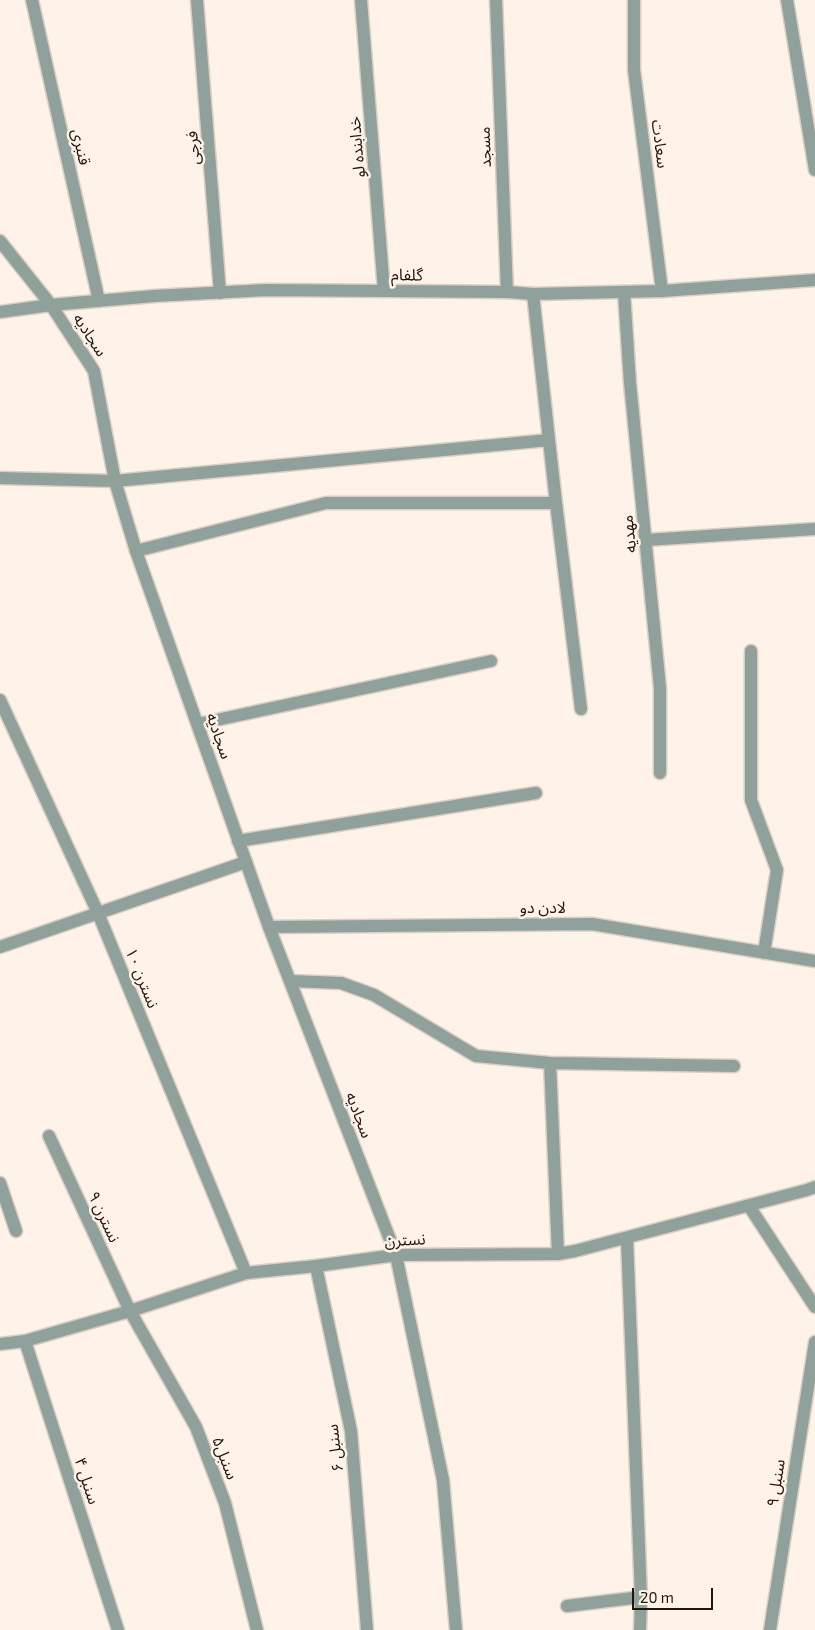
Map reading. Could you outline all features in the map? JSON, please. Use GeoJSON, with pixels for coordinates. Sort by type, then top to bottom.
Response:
{"type":"FeatureCollection","features":[{"type":"Feature","properties":{"kind":"street","name":"قنبری"},"geometry":{"type":"LineString","coordinates":[[32,0],[99,301]]}},
{"type":"Feature","properties":{"kind":"street","name":"فرجی"},"geometry":{"type":"LineString","coordinates":[[197,0],[220,293]]}},
{"type":"Feature","properties":{"kind":"street","name":"خدابنده لو"},"geometry":{"type":"LineString","coordinates":[[361,0],[384,291]]}},
{"type":"Feature","properties":{"kind":"street","name":"مسجد"},"geometry":{"type":"LineString","coordinates":[[496,0],[507,292]]}},
{"type":"Feature","properties":{"kind":"street","name":"سعادت"},"geometry":{"type":"LineString","coordinates":[[634,0],[634,70],[662,291]]}},
{"type":"Feature","properties":{"kind":"street"},"geometry":{"type":"LineString","coordinates":[[787,0],[815,170]]}},
{"type":"Feature","properties":{"kind":"street","name":"سجادیه"},"geometry":{"type":"LineString","coordinates":[[0,241],[51,304],[94,370],[115,481],[136,551],[269,927],[396,1255],[443,1480],[456,1630]]}},
{"type":"Feature","properties":{"kind":"street","name":"گلفام"},"geometry":{"type":"LineString","coordinates":[[0,312],[51,304],[266,290],[507,292],[533,294],[662,291],[815,280]]}},
{"type":"Feature","properties":{"kind":"street","name":"مهدیه"},"geometry":{"type":"LineString","coordinates":[[624,292],[630,383],[660,688],[660,773]]}},
{"type":"Feature","properties":{"kind":"street"},"geometry":{"type":"LineString","coordinates":[[533,294],[581,709]]}},
{"type":"Feature","properties":{"kind":"street"},"geometry":{"type":"LineString","coordinates":[[0,478],[115,481],[549,440]]}},
{"type":"Feature","properties":{"kind":"street"},"geometry":{"type":"LineString","coordinates":[[136,551],[326,503],[556,503]]}},
{"type":"Feature","properties":{"kind":"street"},"geometry":{"type":"LineString","coordinates":[[646,540],[815,529]]}},
{"type":"Feature","properties":{"kind":"street"},"geometry":{"type":"LineString","coordinates":[[751,651],[751,800],[777,870],[764,953]]}},
{"type":"Feature","properties":{"kind":"street"},"geometry":{"type":"LineString","coordinates":[[198,724],[491,661]]}},
{"type":"Feature","properties":{"kind":"street","name":"نسترن ۱۰"},"geometry":{"type":"LineString","coordinates":[[0,700],[98,913],[246,1273]]}},
{"type":"Feature","properties":{"kind":"street"},"geometry":{"type":"LineString","coordinates":[[238,841],[536,793]]}},
{"type":"Feature","properties":{"kind":"street"},"geometry":{"type":"LineString","coordinates":[[0,947],[246,862]]}},
{"type":"Feature","properties":{"kind":"street","name":"لادن دو"},"geometry":{"type":"LineString","coordinates":[[269,927],[592,924],[815,961]]}},
{"type":"Feature","properties":{"kind":"street"},"geometry":{"type":"LineString","coordinates":[[290,981],[341,983],[374,995],[476,1056],[550,1064],[734,1066]]}},
{"type":"Feature","properties":{"kind":"street"},"geometry":{"type":"LineString","coordinates":[[550,1064],[558,1254]]}},
{"type":"Feature","properties":{"kind":"street","name":"نسترن ۹"},"geometry":{"type":"LineString","coordinates":[[49,1136],[130,1311]]}},
{"type":"Feature","properties":{"kind":"street"},"geometry":{"type":"LineString","coordinates":[[0,1183],[16,1232]]}},
{"type":"Feature","properties":{"kind":"street","name":"نسترن"},"geometry":{"type":"LineString","coordinates":[[0,1344],[25,1341],[130,1311],[246,1273],[396,1255],[558,1254],[575,1252],[749,1206],[807,1190],[815,1186]]}},
{"type":"Feature","properties":{"kind":"street"},"geometry":{"type":"LineString","coordinates":[[749,1206],[815,1307]]}},
{"type":"Feature","properties":{"kind":"street"},"geometry":{"type":"LineString","coordinates":[[627,1238],[641,1597],[640,1630]]}},
{"type":"Feature","properties":{"kind":"street","name":"سنبل ۶"},"geometry":{"type":"LineString","coordinates":[[316,1266],[351,1431],[367,1630]]}},
{"type":"Feature","properties":{"kind":"street","name":"سنبل۵"},"geometry":{"type":"LineString","coordinates":[[130,1311],[196,1428],[225,1502],[257,1630]]}},
{"type":"Feature","properties":{"kind":"street","name":"سنبل ۴"},"geometry":{"type":"LineString","coordinates":[[25,1341],[118,1630]]}},
{"type":"Feature","properties":{"kind":"street","name":"سنبل ۹"},"geometry":{"type":"LineString","coordinates":[[770,1630],[815,1342]]}},
{"type":"Feature","properties":{"kind":"street"},"geometry":{"type":"LineString","coordinates":[[567,1606],[641,1597]]}}]}
